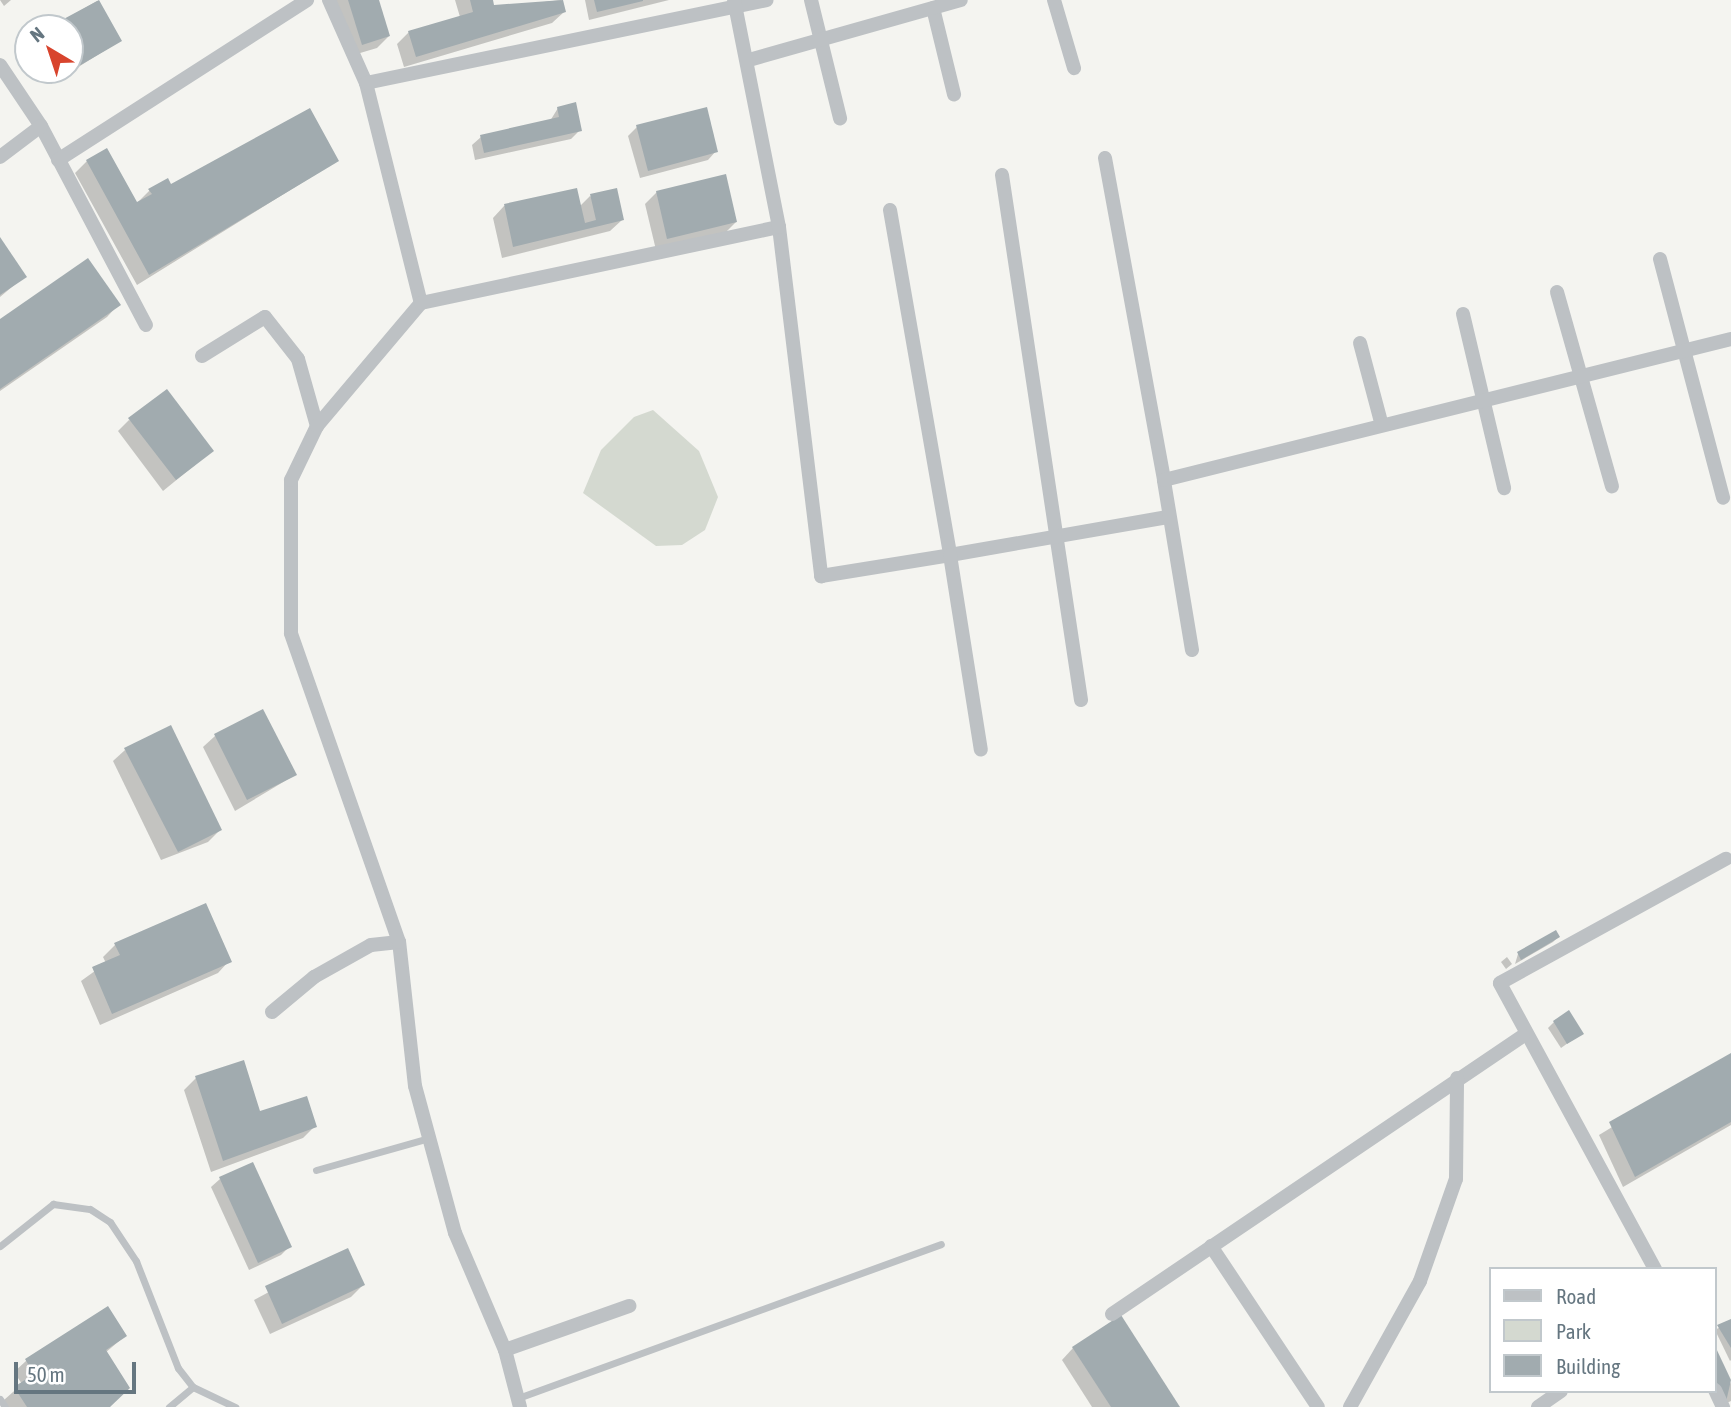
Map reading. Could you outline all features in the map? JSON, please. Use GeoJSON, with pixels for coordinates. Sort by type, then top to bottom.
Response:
{"type":"FeatureCollection","features":[{"type":"Feature","properties":{"kind":"street"},"geometry":{"type":"LineString","coordinates":[[58,160],[307,0]]}},
{"type":"Feature","properties":{"kind":"street"},"geometry":{"type":"LineString","coordinates":[[329,0],[366,83],[421,303]]}},
{"type":"Feature","properties":{"kind":"street"},"geometry":{"type":"LineString","coordinates":[[366,83],[734,2],[753,8],[766,0]]}},
{"type":"Feature","properties":{"kind":"street"},"geometry":{"type":"LineString","coordinates":[[811,0],[840,118]]}},
{"type":"Feature","properties":{"kind":"street"},"geometry":{"type":"LineString","coordinates":[[749,60],[961,0]]}},
{"type":"Feature","properties":{"kind":"street"},"geometry":{"type":"LineString","coordinates":[[1055,0],[1074,68]]}},
{"type":"Feature","properties":{"kind":"street"},"geometry":{"type":"LineString","coordinates":[[734,2],[749,60],[779,227],[821,576],[950,555],[1058,533],[1168,517]]}},
{"type":"Feature","properties":{"kind":"street"},"geometry":{"type":"LineString","coordinates":[[933,8],[954,94]]}},
{"type":"Feature","properties":{"kind":"street"},"geometry":{"type":"LineString","coordinates":[[0,65],[41,126],[146,324]]}},
{"type":"Feature","properties":{"kind":"street"},"geometry":{"type":"LineString","coordinates":[[0,157],[41,126]]}},
{"type":"Feature","properties":{"kind":"street"},"geometry":{"type":"LineString","coordinates":[[1105,158],[1192,650]]}},
{"type":"Feature","properties":{"kind":"street"},"geometry":{"type":"LineString","coordinates":[[1002,175],[1058,533],[1081,700]]}},
{"type":"Feature","properties":{"kind":"street"},"geometry":{"type":"LineString","coordinates":[[890,210],[981,750]]}},
{"type":"Feature","properties":{"kind":"street"},"geometry":{"type":"LineString","coordinates":[[519,1402],[505,1349],[455,1233],[415,1086],[399,942],[291,633],[291,480],[317,426],[421,303],[779,227]]}},
{"type":"Feature","properties":{"kind":"street"},"geometry":{"type":"LineString","coordinates":[[1660,259],[1723,498]]}},
{"type":"Feature","properties":{"kind":"street"},"geometry":{"type":"LineString","coordinates":[[1557,292],[1612,486]]}},
{"type":"Feature","properties":{"kind":"street"},"geometry":{"type":"LineString","coordinates":[[1463,314],[1504,488]]}},
{"type":"Feature","properties":{"kind":"street"},"geometry":{"type":"LineString","coordinates":[[202,356],[265,317],[298,359],[317,426]]}},
{"type":"Feature","properties":{"kind":"street"},"geometry":{"type":"LineString","coordinates":[[1164,480],[1381,422],[1731,339]]}},
{"type":"Feature","properties":{"kind":"street"},"geometry":{"type":"LineString","coordinates":[[1360,343],[1381,422]]}},
{"type":"Feature","properties":{"kind":"street"},"geometry":{"type":"LineString","coordinates":[[1654,1267],[1523,1036],[1500,982],[1726,859]]}},
{"type":"Feature","properties":{"kind":"street"},"geometry":{"type":"LineString","coordinates":[[272,1012],[314,977],[371,945],[399,942]]}},
{"type":"Feature","properties":{"kind":"street"},"geometry":{"type":"LineString","coordinates":[[1112,1314],[1457,1078],[1523,1036]]}},
{"type":"Feature","properties":{"kind":"street"},"geometry":{"type":"LineString","coordinates":[[1350,1407],[1420,1282],[1456,1179],[1457,1078]]}},
{"type":"Feature","properties":{"kind":"street"},"geometry":{"type":"LineString","coordinates":[[1211,1246],[1318,1407]]}},
{"type":"Feature","properties":{"kind":"street"},"geometry":{"type":"LineString","coordinates":[[505,1349],[629,1306]]}},
{"type":"Feature","properties":{"kind":"street"},"geometry":{"type":"LineString","coordinates":[[1538,1407],[1558,1393]]}},
{"type":"Feature","properties":{"kind":"lane"},"geometry":{"type":"LineString","coordinates":[[316,1170],[429,1138]]}},
{"type":"Feature","properties":{"kind":"lane"},"geometry":{"type":"LineString","coordinates":[[0,1246],[53,1204],[90,1209],[110,1223],[136,1261],[164,1343],[193,1387],[236,1407]]}},
{"type":"Feature","properties":{"kind":"lane"},"geometry":{"type":"LineString","coordinates":[[519,1402],[940,1244]]}},
{"type":"Feature","properties":{"kind":"lane"},"geometry":{"type":"LineString","coordinates":[[169,1407],[193,1387]]}},
{"type":"Feature","properties":{"kind":"lane"},"geometry":{"type":"LineString","coordinates":[[0,1399],[5,1407]]}},
{"type":"Feature","properties":{"kind":"green space"},"geometry":{"type":"Polygon","coordinates":[[[653,410],[699,451],[718,497],[705,530],[682,545],[656,546],[583,493],[601,450],[634,417],[653,410]]]}},
{"type":"Feature","properties":{"kind":"building"},"geometry":{"type":"Polygon","coordinates":[[[99,0],[122,41],[84,63],[84,14],[73,14],[99,0]]]}},
{"type":"Feature","properties":{"kind":"building"},"geometry":{"type":"Polygon","coordinates":[[[348,0],[379,0],[390,36],[362,45],[348,0]]]}},
{"type":"Feature","properties":{"kind":"building"},"geometry":{"type":"Polygon","coordinates":[[[470,0],[493,0],[494,5],[563,0],[566,12],[416,57],[408,31],[473,12],[470,0]]]}},
{"type":"Feature","properties":{"kind":"building"},"geometry":{"type":"Polygon","coordinates":[[[594,0],[643,0],[643,1],[597,12],[594,0]]]}},
{"type":"Feature","properties":{"kind":"building"},"geometry":{"type":"Polygon","coordinates":[[[576,102],[582,131],[484,153],[480,135],[559,117],[557,107],[576,102]]]}},
{"type":"Feature","properties":{"kind":"building"},"geometry":{"type":"Polygon","coordinates":[[[707,107],[718,152],[648,171],[636,125],[707,107]]]}},
{"type":"Feature","properties":{"kind":"building"},"geometry":{"type":"Polygon","coordinates":[[[310,108],[339,161],[149,275],[86,160],[107,148],[137,202],[152,194],[148,189],[168,178],[171,184],[310,108]]]}},
{"type":"Feature","properties":{"kind":"building"},"geometry":{"type":"Polygon","coordinates":[[[726,174],[737,222],[667,239],[656,191],[726,174]]]}},
{"type":"Feature","properties":{"kind":"building"},"geometry":{"type":"Polygon","coordinates":[[[577,188],[585,223],[596,220],[590,194],[617,188],[624,220],[513,247],[504,204],[577,188]]]}},
{"type":"Feature","properties":{"kind":"building"},"geometry":{"type":"Polygon","coordinates":[[[0,237],[27,277],[0,295],[0,237]]]}},
{"type":"Feature","properties":{"kind":"building"},"geometry":{"type":"Polygon","coordinates":[[[88,258],[121,305],[0,389],[0,319],[88,258]]]}},
{"type":"Feature","properties":{"kind":"building"},"geometry":{"type":"Polygon","coordinates":[[[167,389],[214,451],[176,480],[128,418],[167,389]]]}},
{"type":"Feature","properties":{"kind":"building"},"geometry":{"type":"Polygon","coordinates":[[[263,709],[297,775],[247,800],[214,734],[263,709]]]}},
{"type":"Feature","properties":{"kind":"building"},"geometry":{"type":"Polygon","coordinates":[[[171,725],[222,830],[178,852],[124,748],[171,725]]]}},
{"type":"Feature","properties":{"kind":"building"},"geometry":{"type":"Polygon","coordinates":[[[206,903],[232,962],[112,1014],[92,967],[120,955],[114,943],[206,903]]]}},
{"type":"Feature","properties":{"kind":"building"},"geometry":{"type":"Polygon","coordinates":[[[1556,930],[1560,937],[1521,960],[1517,952],[1556,930]]]}},
{"type":"Feature","properties":{"kind":"building"},"geometry":{"type":"Polygon","coordinates":[[[1569,1010],[1584,1034],[1567,1044],[1553,1021],[1569,1010]]]}},
{"type":"Feature","properties":{"kind":"building"},"geometry":{"type":"Polygon","coordinates":[[[1731,1053],[1731,1122],[1635,1177],[1609,1122],[1731,1053]]]}},
{"type":"Feature","properties":{"kind":"building"},"geometry":{"type":"Polygon","coordinates":[[[244,1060],[260,1111],[307,1096],[317,1127],[223,1161],[195,1076],[244,1060]]]}},
{"type":"Feature","properties":{"kind":"building"},"geometry":{"type":"Polygon","coordinates":[[[253,1162],[292,1247],[258,1263],[219,1177],[253,1162]]]}},
{"type":"Feature","properties":{"kind":"building"},"geometry":{"type":"Polygon","coordinates":[[[348,1248],[365,1285],[282,1324],[265,1286],[348,1248]]]}},
{"type":"Feature","properties":{"kind":"building"},"geometry":{"type":"Polygon","coordinates":[[[108,1306],[127,1336],[106,1350],[130,1388],[110,1407],[27,1407],[14,1387],[34,1374],[25,1359],[108,1306]]]}},
{"type":"Feature","properties":{"kind":"building"},"geometry":{"type":"Polygon","coordinates":[[[1121,1315],[1180,1407],[1111,1407],[1072,1347],[1121,1315]]]}},
{"type":"Feature","properties":{"kind":"building"},"geometry":{"type":"Polygon","coordinates":[[[1731,1319],[1731,1348],[1717,1325],[1731,1319]]]}},
{"type":"Feature","properties":{"kind":"building"},"geometry":{"type":"Polygon","coordinates":[[[1717,1350],[1731,1380],[1726,1402],[1717,1383],[1717,1350]]]}}]}
